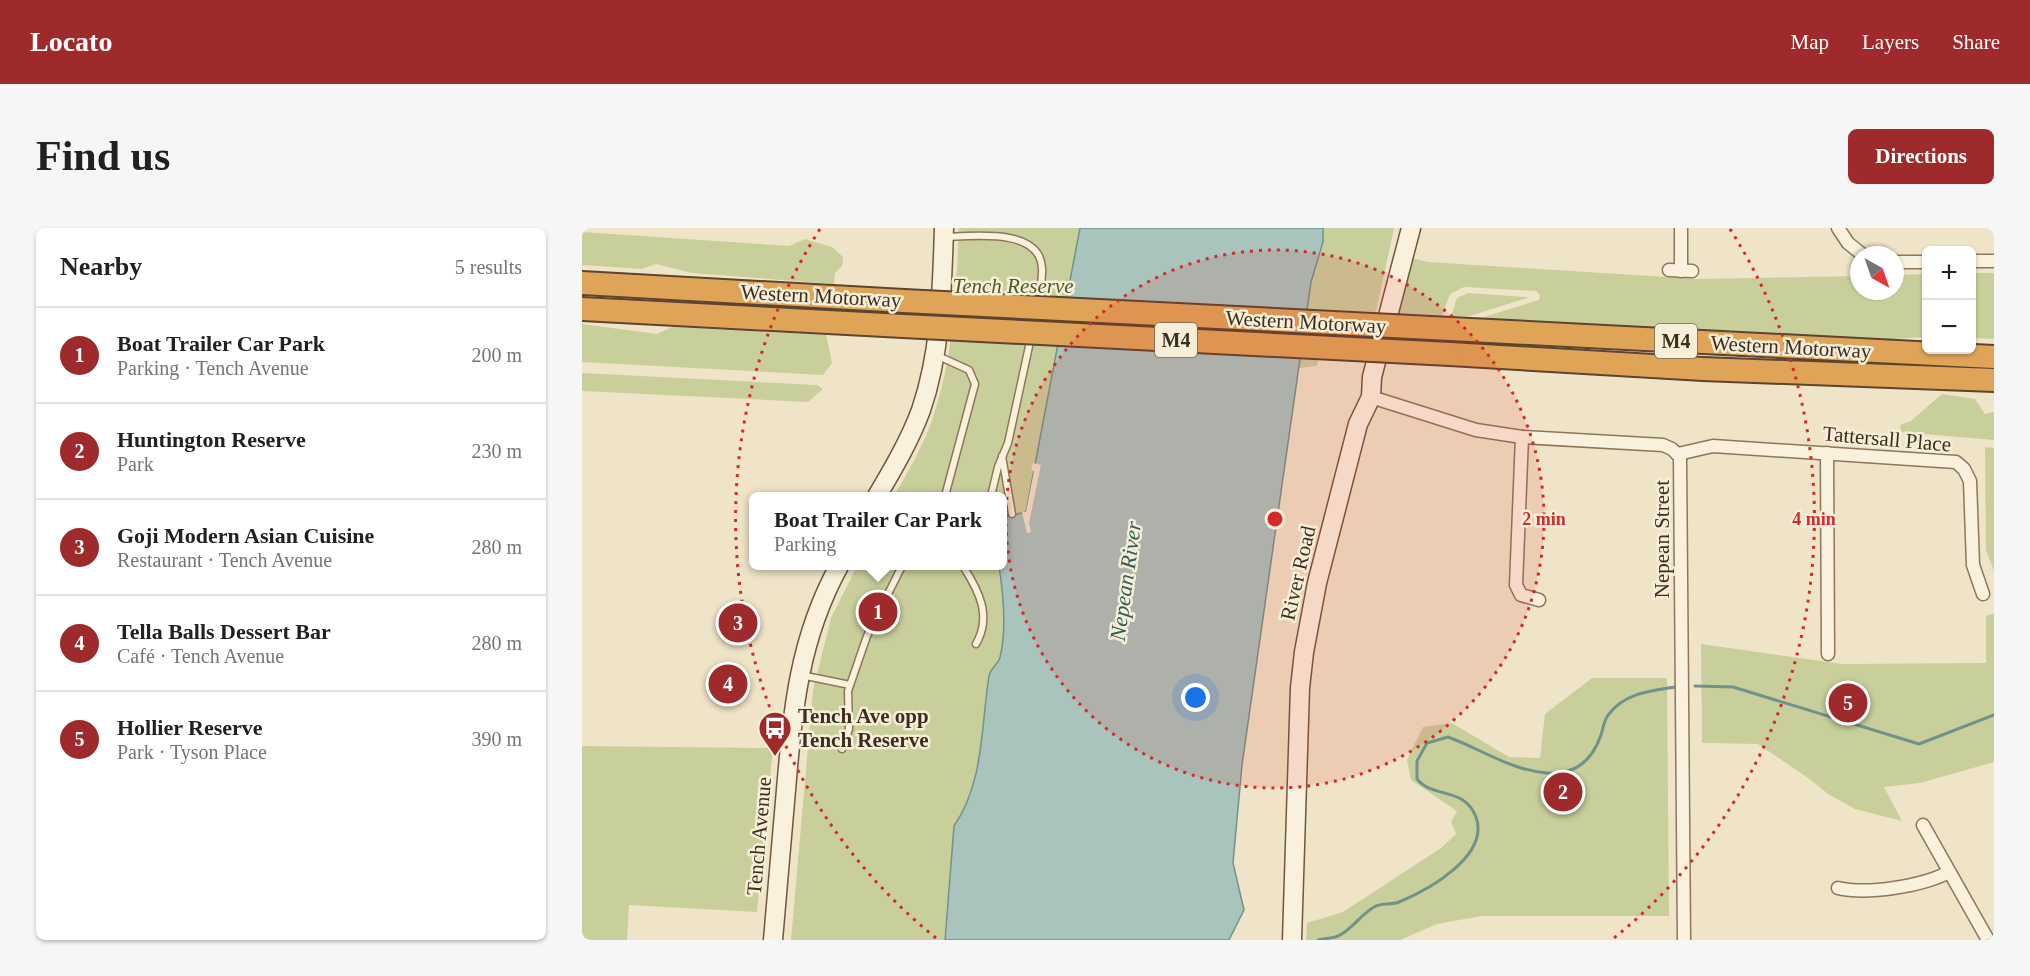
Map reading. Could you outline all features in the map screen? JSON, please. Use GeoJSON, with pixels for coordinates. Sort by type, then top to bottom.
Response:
{"type":"FeatureCollection","features":[{"type":"Feature","properties":{"kind":"highway","name":"Western Motorway"},"geometry":{"type":"LineString","coordinates":[[582,283],[1994,357]]}},
{"type":"Feature","properties":{"kind":"highway","name":"Western Motorway"},"geometry":{"type":"LineString","coordinates":[[582,309],[1681,368],[1994,380]]}},
{"type":"Feature","properties":{"kind":"highway"},"geometry":{"type":"LineString","coordinates":[[1976,347],[1994,348]]}},
{"type":"Feature","properties":{"kind":"highway"},"geometry":{"type":"LineString","coordinates":[[1900,352],[1922,349]]}},
{"type":"Feature","properties":{"kind":"highway","name":"M4"},"geometry":{"type":"LineString","coordinates":[[1896,375],[1959,387],[1994,389]]}},
{"type":"Feature","properties":{"kind":"street","name":"River Road"},"geometry":{"type":"LineString","coordinates":[[1292,940],[1300,688],[1304,652],[1317,583],[1352,447],[1360,420],[1371,397],[1372,377],[1411,228]]}},
{"type":"Feature","properties":{"kind":"street"},"geometry":{"type":"LineString","coordinates":[[1680,271],[1681,228]]}},
{"type":"Feature","properties":{"kind":"street"},"geometry":{"type":"LineString","coordinates":[[1838,228],[1852,246]]}},
{"type":"Feature","properties":{"kind":"street"},"geometry":{"type":"LineString","coordinates":[[879,492],[920,411],[935,354],[942,286],[943,232]]}},
{"type":"Feature","properties":{"kind":"street"},"geometry":{"type":"LineString","coordinates":[[1976,261],[1994,261]]}},
{"type":"Feature","properties":{"kind":"street"},"geometry":{"type":"LineString","coordinates":[[1904,262],[1922,262]]}},
{"type":"Feature","properties":{"kind":"street","name":"Nepean Street"},"geometry":{"type":"LineString","coordinates":[[1371,397],[1465,427],[1522,437],[1663,445],[1678,454],[1681,465],[1684,940]]}},
{"type":"Feature","properties":{"kind":"street"},"geometry":{"type":"LineString","coordinates":[[1522,437],[1516,585],[1521,595],[1539,600]]}},
{"type":"Feature","properties":{"kind":"street","name":"Tattersall Place"},"geometry":{"type":"LineString","coordinates":[[1678,454],[1713,446],[1951,460],[1962,466],[1970,481],[1973,566],[1983,594]]}},
{"type":"Feature","properties":{"kind":"street"},"geometry":{"type":"LineString","coordinates":[[1827,453],[1828,654]]}},
{"type":"Feature","properties":{"kind":"street","name":"Tench Avenue"},"geometry":{"type":"LineString","coordinates":[[773,940],[799,675],[813,622],[837,570]]}},
{"type":"Feature","properties":{"kind":"street"},"geometry":{"type":"LineString","coordinates":[[1923,825],[1988,940]]}},
{"type":"Feature","properties":{"kind":"street"},"geometry":{"type":"LineString","coordinates":[[1838,888],[1866,891],[1938,878],[1949,872]]}},
{"type":"Feature","properties":{"kind":"lane"},"geometry":{"type":"LineString","coordinates":[[943,232],[1021,237],[1030,243],[1040,258],[1041,278],[1028,352],[1008,443],[1002,455],[992,492]]}},
{"type":"Feature","properties":{"kind":"lane"},"geometry":{"type":"LineString","coordinates":[[935,354],[969,370],[975,384],[946,492]]}},
{"type":"Feature","properties":{"kind":"lane"},"geometry":{"type":"LineString","coordinates":[[1002,455],[1012,514]]}},
{"type":"Feature","properties":{"kind":"lane"},"geometry":{"type":"LineString","coordinates":[[842,749],[849,729],[850,685],[867,636],[900,570]]}},
{"type":"Feature","properties":{"kind":"lane"},"geometry":{"type":"LineString","coordinates":[[965,570],[984,608],[983,632],[976,644]]}},
{"type":"Feature","properties":{"kind":"lane"},"geometry":{"type":"LineString","coordinates":[[799,675],[850,685]]}},
{"type":"Feature","properties":{"kind":"green space","name":"Tench Reserve"},"geometry":{"type":"Polygon","coordinates":[[[959,228],[1080,228],[1026,512],[1007,516],[1007,492],[896,492],[926,435],[941,391],[950,345],[959,228]]]}},
{"type":"Feature","properties":{"kind":"green space"},"geometry":{"type":"Polygon","coordinates":[[[1323,228],[1394,228],[1376,312],[1329,310],[1317,366],[1299,368],[1311,282],[1323,243],[1323,228]]]}},
{"type":"Feature","properties":{"kind":"green space"},"geometry":{"type":"Polygon","coordinates":[[[582,232],[789,246],[805,239],[832,247],[843,257],[842,266],[835,273],[834,284],[692,273],[656,264],[642,269],[582,265],[582,232]]]}},
{"type":"Feature","properties":{"kind":"green space"},"geometry":{"type":"Polygon","coordinates":[[[1411,258],[1428,262],[1697,279],[1850,276],[1850,300],[1904,300],[1904,275],[1922,274],[1922,337],[1873,340],[1474,320],[1539,300],[1540,295],[1536,291],[1464,287],[1450,294],[1442,316],[1396,314],[1411,258]]]}},
{"type":"Feature","properties":{"kind":"green space"},"geometry":{"type":"Polygon","coordinates":[[[1976,273],[1994,273],[1994,339],[1976,338],[1976,273]]]}},
{"type":"Feature","properties":{"kind":"green space"},"geometry":{"type":"Polygon","coordinates":[[[1468,293],[1527,298],[1470,316],[1451,316],[1457,298],[1468,293]]]}},
{"type":"Feature","properties":{"kind":"green space"},"geometry":{"type":"Polygon","coordinates":[[[582,324],[657,334],[672,327],[826,335],[832,363],[823,375],[582,362],[582,324]]]}},
{"type":"Feature","properties":{"kind":"green space"},"geometry":{"type":"Polygon","coordinates":[[[582,373],[817,385],[823,389],[808,402],[582,391],[582,373]]]}},
{"type":"Feature","properties":{"kind":"green space"},"geometry":{"type":"Polygon","coordinates":[[[1942,394],[1975,399],[1985,414],[1994,412],[1994,440],[1901,432],[1900,425],[1911,421],[1942,394]]]}},
{"type":"Feature","properties":{"kind":"green space"},"geometry":{"type":"Polygon","coordinates":[[[1985,447],[1994,448],[1994,571],[1986,550],[1985,447]]]}},
{"type":"Feature","properties":{"kind":"green space"},"geometry":{"type":"Polygon","coordinates":[[[855,570],[1000,570],[1004,611],[1002,646],[999,659],[989,676],[976,773],[964,809],[954,826],[944,940],[791,940],[813,690],[831,618],[855,570]]]}},
{"type":"Feature","properties":{"kind":"green space"},"geometry":{"type":"Polygon","coordinates":[[[1994,613],[1994,762],[1920,783],[1884,787],[1902,821],[1855,809],[1828,794],[1758,744],[1702,743],[1701,644],[1842,664],[1986,663],[1986,616],[1994,613]]]}},
{"type":"Feature","properties":{"kind":"green space"},"geometry":{"type":"Polygon","coordinates":[[[1592,678],[1667,678],[1669,916],[1482,916],[1437,924],[1400,940],[1306,940],[1307,923],[1343,912],[1441,848],[1456,834],[1451,822],[1457,811],[1411,780],[1407,760],[1423,727],[1452,723],[1509,757],[1540,758],[1545,714],[1592,678]]]}},
{"type":"Feature","properties":{"kind":"green space"},"geometry":{"type":"Polygon","coordinates":[[[582,746],[773,748],[757,912],[629,905],[627,940],[582,940],[582,746]]]}},
{"type":"Feature","properties":{"kind":"water","name":"Nepean River"},"geometry":{"type":"Polygon","coordinates":[[[1080,228],[1323,228],[1323,242],[1311,282],[1242,765],[1233,863],[1244,910],[1229,940],[945,940],[954,826],[964,809],[976,773],[989,676],[999,659],[1002,646],[1004,611],[1000,570],[1007,570],[1007,516],[1026,512],[1080,228]]]}},
{"type":"Feature","properties":{"kind":"pier"},"geometry":{"type":"Polygon","coordinates":[[[1033,463],[1041,465],[1029,523],[1031,532],[1027,533],[1022,512],[1026,512],[1034,471],[1031,470],[1033,463]]]}},
{"type":"Feature","properties":{"kind":"waterway"},"geometry":{"type":"LineString","coordinates":[[1695,686],[1733,687],[1919,744],[1994,715]]}},
{"type":"Feature","properties":{"kind":"waterway"},"geometry":{"type":"LineString","coordinates":[[1318,940],[1340,935],[1376,906],[1399,902],[1440,880],[1454,870],[1474,845],[1478,831],[1476,817],[1471,807],[1456,797],[1431,789],[1417,779],[1417,761],[1427,743],[1448,737],[1521,768],[1547,773],[1566,772],[1581,764],[1593,752],[1606,719],[1615,707],[1630,697],[1675,687]]}},
{"type":"Feature","properties":{"kind":"place","name":"Boat Trailer Car Park"},"geometry":{"type":"Point","coordinates":[878,612]}},
{"type":"Feature","properties":{"kind":"place","name":"Goji Modern Asian Cuisine"},"geometry":{"type":"Point","coordinates":[738,623]}},
{"type":"Feature","properties":{"kind":"place","name":"Tella Balls Dessert Bar"},"geometry":{"type":"Point","coordinates":[728,684]}},
{"type":"Feature","properties":{"kind":"place","name":"Hollier Reserve"},"geometry":{"type":"Point","coordinates":[1848,703]}},
{"type":"Feature","properties":{"kind":"place","name":"Tench Ave opp Tench Reserve"},"geometry":{"type":"Point","coordinates":[775,757]}},
{"type":"Feature","properties":{"kind":"place","name":"Huntington Reserve"},"geometry":{"type":"Point","coordinates":[1563,792]}}]}
